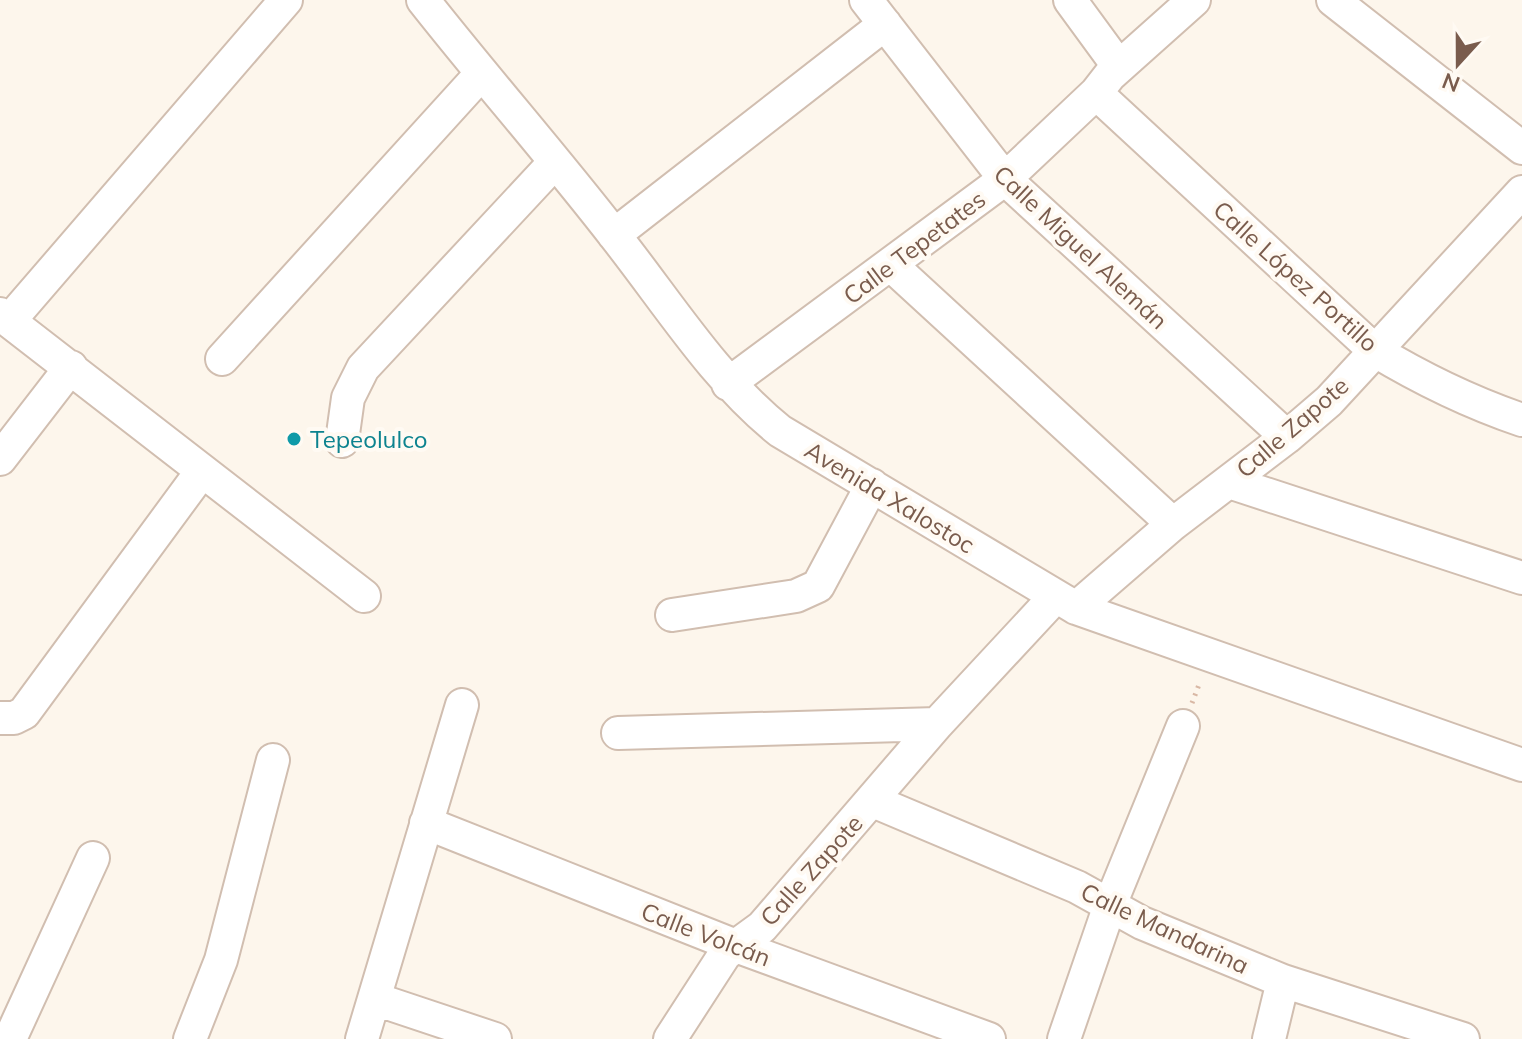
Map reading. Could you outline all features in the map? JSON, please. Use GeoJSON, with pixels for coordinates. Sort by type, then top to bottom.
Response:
{"type":"FeatureCollection","features":[{"type":"Feature","properties":{"kind":"street"},"geometry":{"type":"LineString","coordinates":[[286,0],[5,317],[364,596]]}},
{"type":"Feature","properties":{"kind":"street","name":"Avenida Xalostoc"},"geometry":{"type":"LineString","coordinates":[[423,0],[614,235],[728,384],[780,431],[1065,602],[1210,657],[1522,765]]}},
{"type":"Feature","properties":{"kind":"street"},"geometry":{"type":"LineString","coordinates":[[1070,0],[1119,67]]}},
{"type":"Feature","properties":{"kind":"street","name":"Calle Tepetates"},"geometry":{"type":"LineString","coordinates":[[728,384],[1005,179],[1096,93],[1119,67],[1194,0]]}},
{"type":"Feature","properties":{"kind":"street"},"geometry":{"type":"LineString","coordinates":[[1333,0],[1522,148]]}},
{"type":"Feature","properties":{"kind":"street"},"geometry":{"type":"LineString","coordinates":[[614,235],[876,12]]}},
{"type":"Feature","properties":{"kind":"street","name":"Calle Miguel Alemán"},"geometry":{"type":"LineString","coordinates":[[876,12],[1005,179],[1287,437]]}},
{"type":"Feature","properties":{"kind":"street"},"geometry":{"type":"LineString","coordinates":[[222,359],[481,74]]}},
{"type":"Feature","properties":{"kind":"street","name":"Calle López Portillo"},"geometry":{"type":"LineString","coordinates":[[1096,93],[1374,350],[1425,381],[1522,420]]}},
{"type":"Feature","properties":{"kind":"street"},"geometry":{"type":"LineString","coordinates":[[342,441],[348,398],[363,368],[555,162]]}},
{"type":"Feature","properties":{"kind":"street","name":"Calle Zapote"},"geometry":{"type":"LineString","coordinates":[[670,1039],[718,964],[762,927],[937,724],[1065,602],[1229,482],[1329,401],[1522,192]]}},
{"type":"Feature","properties":{"kind":"street"},"geometry":{"type":"LineString","coordinates":[[891,265],[1173,524]]}},
{"type":"Feature","properties":{"kind":"street"},"geometry":{"type":"LineString","coordinates":[[0,459],[71,367]]}},
{"type":"Feature","properties":{"kind":"street"},"geometry":{"type":"LineString","coordinates":[[0,718],[14,718],[24,713],[202,471]]}},
{"type":"Feature","properties":{"kind":"street"},"geometry":{"type":"LineString","coordinates":[[1229,482],[1522,578]]}},
{"type":"Feature","properties":{"kind":"street"},"geometry":{"type":"LineString","coordinates":[[672,615],[796,596],[818,586],[872,485]]}},
{"type":"Feature","properties":{"kind":"street"},"geometry":{"type":"LineString","coordinates":[[362,1039],[462,705]]}},
{"type":"Feature","properties":{"kind":"street"},"geometry":{"type":"LineString","coordinates":[[618,733],[937,724]]}},
{"type":"Feature","properties":{"kind":"street"},"geometry":{"type":"LineString","coordinates":[[1064,1039],[1110,905],[1183,726]]}},
{"type":"Feature","properties":{"kind":"street"},"geometry":{"type":"LineString","coordinates":[[190,1039],[221,960],[273,760]]}},
{"type":"Feature","properties":{"kind":"street","name":"Calle Mandarina"},"geometry":{"type":"LineString","coordinates":[[873,801],[1077,887],[1142,923],[1283,981],[1459,1038]]}},
{"type":"Feature","properties":{"kind":"street","name":"Calle Volcán"},"geometry":{"type":"LineString","coordinates":[[426,823],[736,946],[989,1039]]}},
{"type":"Feature","properties":{"kind":"street"},"geometry":{"type":"LineString","coordinates":[[10,1039],[93,858]]}},
{"type":"Feature","properties":{"kind":"street"},"geometry":{"type":"LineString","coordinates":[[1269,1039],[1283,981]]}},
{"type":"Feature","properties":{"kind":"street"},"geometry":{"type":"LineString","coordinates":[[375,999],[495,1039]]}},
{"type":"Feature","properties":{"kind":"path"},"geometry":{"type":"LineString","coordinates":[[1183,726],[1210,657]]}},
{"type":"Feature","properties":{"kind":"place","name":"Tepeolulco"},"geometry":{"type":"Point","coordinates":[294,439]}}]}
